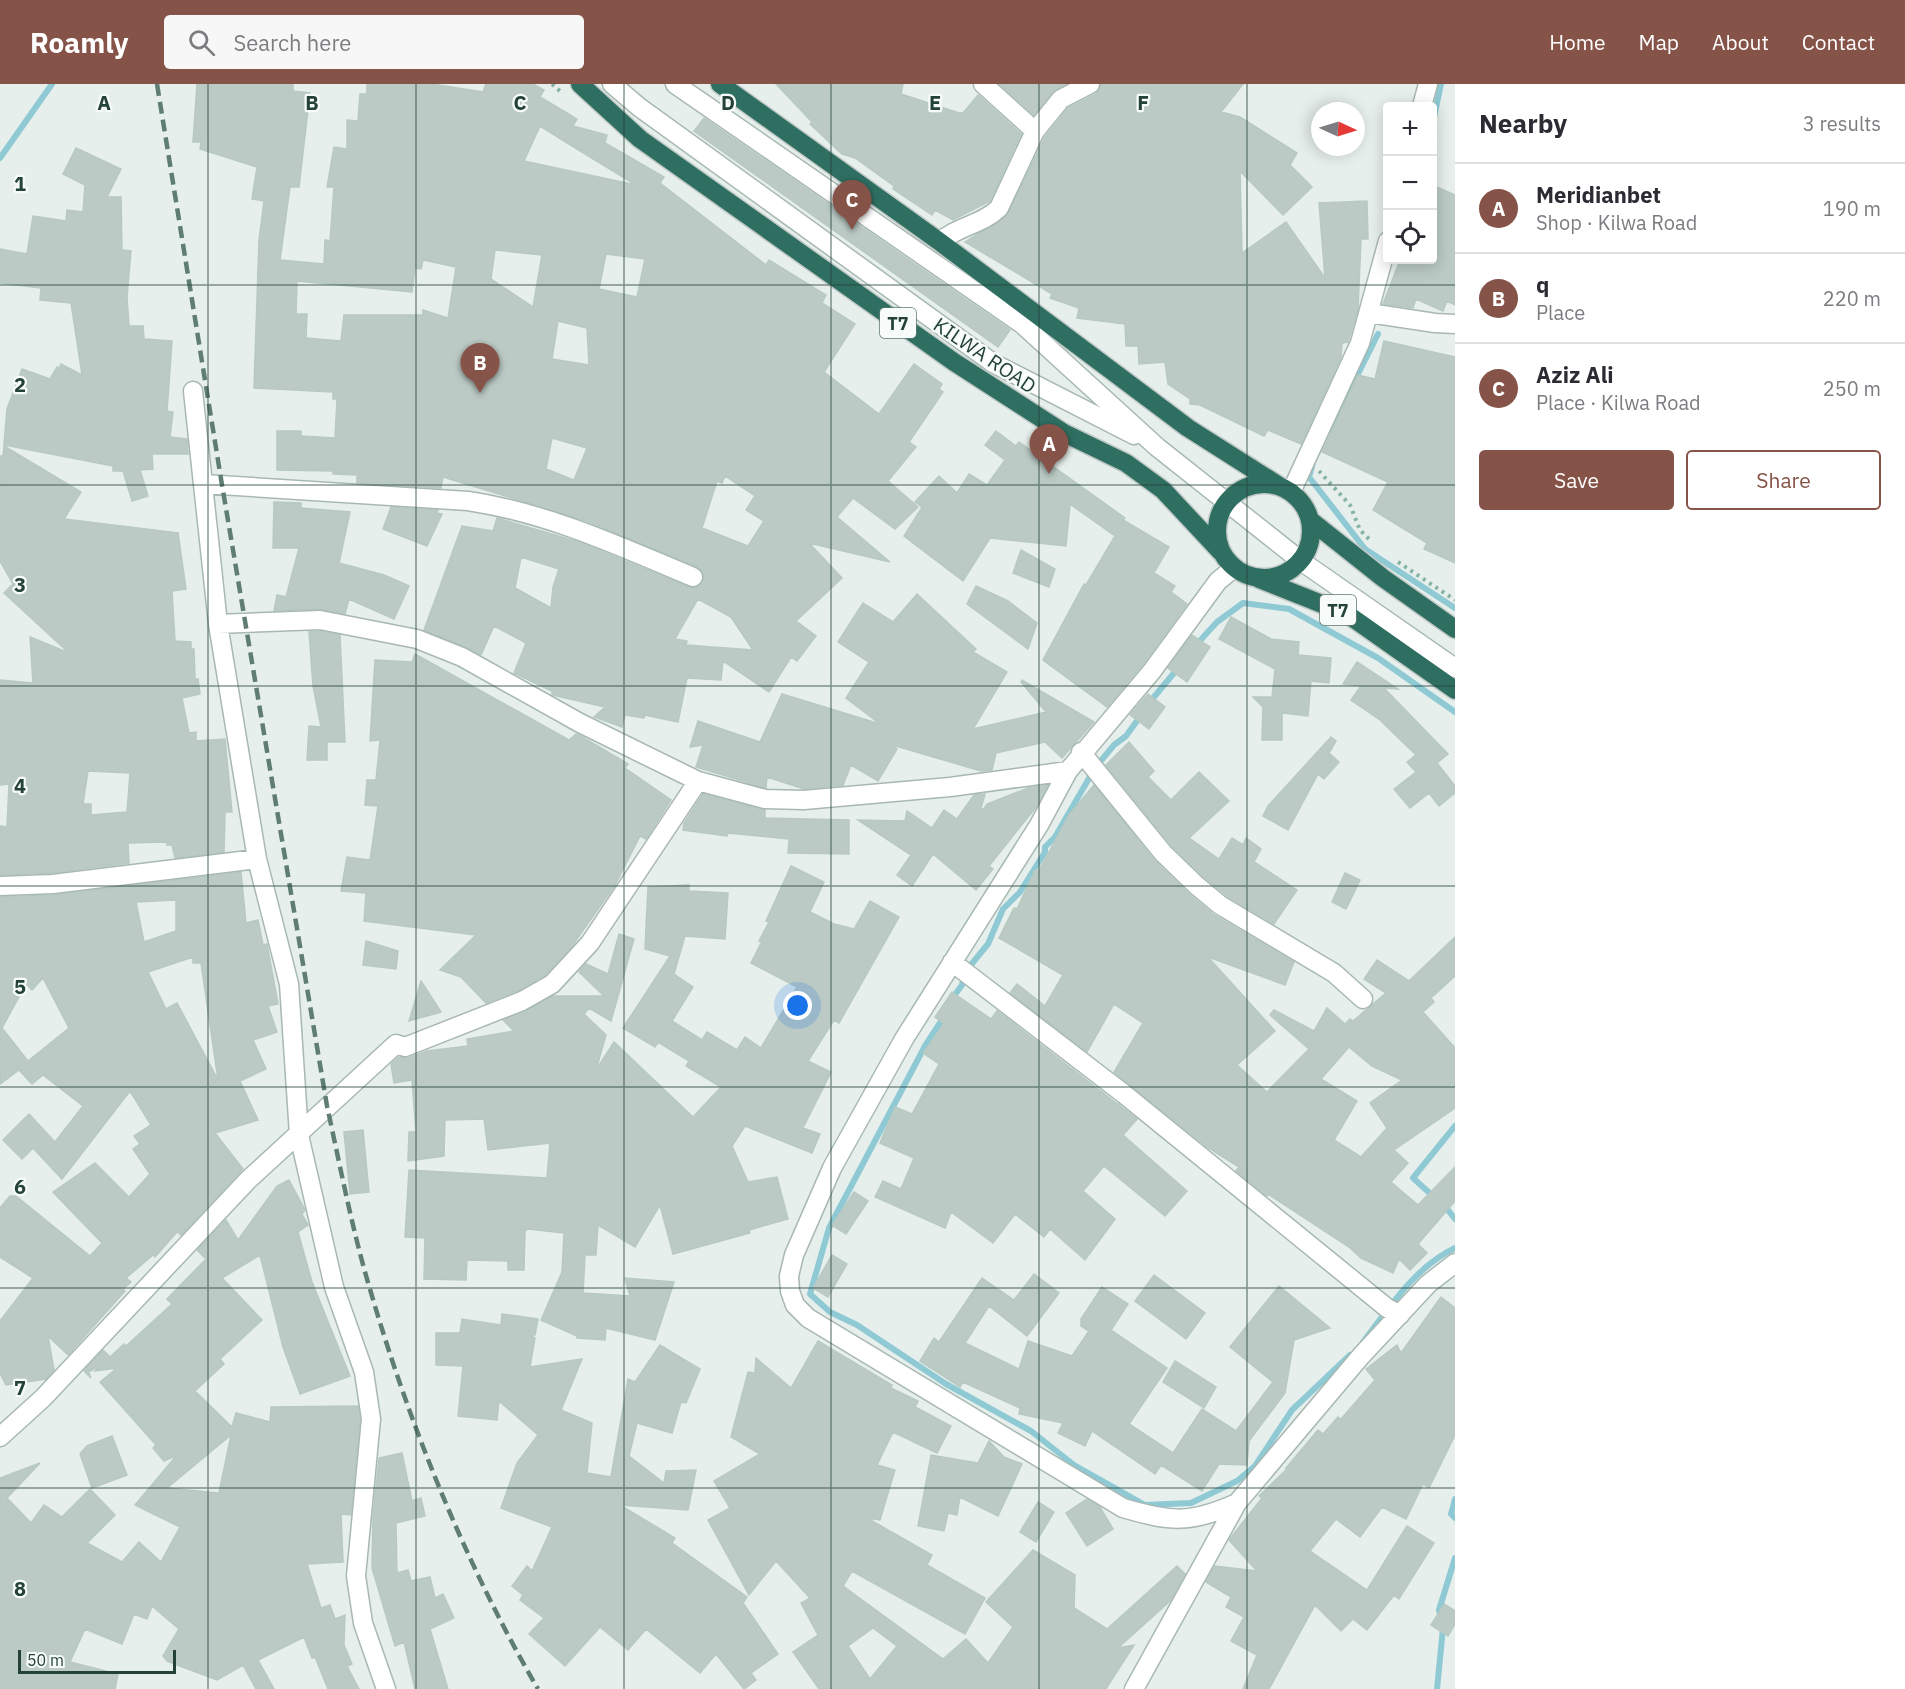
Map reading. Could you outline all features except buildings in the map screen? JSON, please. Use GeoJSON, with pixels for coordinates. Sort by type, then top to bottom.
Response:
{"type":"FeatureCollection","features":[{"type":"Feature","properties":{"kind":"highway","name":"KILWA ROAD"},"geometry":{"type":"LineString","coordinates":[[580,84],[640,139],[954,362],[1064,433],[1126,463],[1163,490],[1221,552]]}},
{"type":"Feature","properties":{"kind":"highway"},"geometry":{"type":"LineString","coordinates":[[720,84],[940,242],[1188,428],[1286,489],[1299,500],[1310,520],[1383,578],[1455,629]]}},
{"type":"Feature","properties":{"kind":"highway"},"geometry":{"type":"LineString","coordinates":[[1221,552],[1217,536],[1218,520],[1227,502],[1235,494],[1249,486],[1265,483],[1286,489]]}},
{"type":"Feature","properties":{"kind":"highway"},"geometry":{"type":"LineString","coordinates":[[1257,579],[1273,578],[1287,573],[1301,561],[1311,536],[1310,520]]}},
{"type":"Feature","properties":{"kind":"highway","name":"T7"},"geometry":{"type":"LineString","coordinates":[[1221,552],[1234,568],[1347,614],[1455,690]]}},
{"type":"Feature","properties":{"kind":"street"},"geometry":{"type":"LineString","coordinates":[[612,84],[649,114],[993,363],[1157,447]]}},
{"type":"Feature","properties":{"kind":"street"},"geometry":{"type":"LineString","coordinates":[[675,84],[1022,324],[1157,447],[1301,561],[1455,668]]}},
{"type":"Feature","properties":{"kind":"street"},"geometry":{"type":"LineString","coordinates":[[982,84],[1035,132]]}},
{"type":"Feature","properties":{"kind":"street"},"geometry":{"type":"LineString","coordinates":[[940,242],[950,233],[989,218],[999,208],[1035,132],[1061,99],[1090,84]]}},
{"type":"Feature","properties":{"kind":"street"},"geometry":{"type":"LineString","coordinates":[[1423,102],[1428,84]]}},
{"type":"Feature","properties":{"kind":"street"},"geometry":{"type":"LineString","coordinates":[[1286,489],[1360,343],[1383,260]]}},
{"type":"Feature","properties":{"kind":"street"},"geometry":{"type":"LineString","coordinates":[[1369,313],[1455,324]]}},
{"type":"Feature","properties":{"kind":"street"},"geometry":{"type":"LineString","coordinates":[[193,391],[204,484],[209,561],[218,624],[257,859],[289,984],[299,1135],[334,1287],[364,1372],[369,1400],[371,1419],[356,1576],[363,1623],[386,1689]]}},
{"type":"Feature","properties":{"kind":"street"},"geometry":{"type":"LineString","coordinates":[[204,484],[468,501],[508,507],[568,525],[693,577]]}},
{"type":"Feature","properties":{"kind":"street"},"geometry":{"type":"LineString","coordinates":[[1234,568],[1218,581],[1152,671],[1081,752],[1068,771],[1039,825],[904,1039],[832,1168],[794,1255],[789,1276],[795,1305],[808,1318],[1123,1508],[1157,1518],[1186,1520],[1217,1512],[1237,1503]]}},
{"type":"Feature","properties":{"kind":"street"},"geometry":{"type":"LineString","coordinates":[[218,624],[320,620],[417,639],[462,657],[580,723],[698,781],[765,799],[804,800],[950,787],[1068,771]]}},
{"type":"Feature","properties":{"kind":"street"},"geometry":{"type":"LineString","coordinates":[[1081,752],[1163,853],[1196,885],[1220,905],[1334,974],[1363,999]]}},
{"type":"Feature","properties":{"kind":"street"},"geometry":{"type":"LineString","coordinates":[[0,1437],[43,1398],[248,1180],[396,1044],[405,1047],[512,1005],[552,984],[590,943],[698,781]]}},
{"type":"Feature","properties":{"kind":"street"},"geometry":{"type":"LineString","coordinates":[[0,885],[53,884],[257,859]]}},
{"type":"Feature","properties":{"kind":"street"},"geometry":{"type":"LineString","coordinates":[[952,962],[1124,1094],[1387,1308],[1400,1315]]}},
{"type":"Feature","properties":{"kind":"street"},"geometry":{"type":"LineString","coordinates":[[1134,1689],[1237,1503],[1361,1356],[1428,1284],[1454,1266]]}},
{"type":"Feature","properties":{"kind":"waterway"},"geometry":{"type":"LineString","coordinates":[[0,158],[52,84]]}},
{"type":"Feature","properties":{"kind":"waterway"},"geometry":{"type":"LineString","coordinates":[[1437,103],[1441,84]]}},
{"type":"Feature","properties":{"kind":"waterway"},"geometry":{"type":"LineString","coordinates":[[1330,430],[1378,334]]}},
{"type":"Feature","properties":{"kind":"waterway"},"geometry":{"type":"LineString","coordinates":[[1313,463],[1309,477],[1365,549],[1455,608]]}},
{"type":"Feature","properties":{"kind":"waterway"},"geometry":{"type":"LineString","coordinates":[[1196,645],[1217,622],[1243,603],[1289,609],[1378,658],[1455,712]]}},
{"type":"Feature","properties":{"kind":"waterway"},"geometry":{"type":"LineString","coordinates":[[1149,703],[1179,667]]}},
{"type":"Feature","properties":{"kind":"waterway"},"geometry":{"type":"LineString","coordinates":[[951,1000],[962,985],[965,972],[988,944],[1003,909],[1020,892],[1045,852],[1045,847],[1055,837],[1095,768],[1114,745],[1126,736],[1142,714]]}},
{"type":"Feature","properties":{"kind":"waterway"},"geometry":{"type":"LineString","coordinates":[[945,1015],[925,1046],[829,1228],[810,1294],[830,1312],[857,1325],[946,1384],[1031,1431],[1074,1465],[1145,1505],[1191,1503],[1237,1481],[1255,1466],[1292,1410],[1350,1355]]}},
{"type":"Feature","properties":{"kind":"waterway"},"geometry":{"type":"LineString","coordinates":[[1434,1197],[1413,1178],[1455,1126]]}},
{"type":"Feature","properties":{"kind":"waterway"},"geometry":{"type":"LineString","coordinates":[[1444,1205],[1455,1219]]}},
{"type":"Feature","properties":{"kind":"waterway"},"geometry":{"type":"LineString","coordinates":[[1363,1342],[1415,1277],[1455,1248]]}},
{"type":"Feature","properties":{"kind":"waterway"},"geometry":{"type":"LineString","coordinates":[[1455,1499],[1451,1514],[1455,1518]]}},
{"type":"Feature","properties":{"kind":"waterway"},"geometry":{"type":"LineString","coordinates":[[1441,1618],[1439,1610],[1455,1558]]}},
{"type":"Feature","properties":{"kind":"waterway"},"geometry":{"type":"LineString","coordinates":[[1437,1689],[1443,1628]]}},
{"type":"Feature","properties":{"kind":"railway"},"geometry":{"type":"LineString","coordinates":[[157,84],[327,1106],[353,1226],[387,1346],[423,1447],[488,1596],[538,1689]]}},
{"type":"Feature","properties":{"kind":"place","name":"Aziz Ali"},"geometry":{"type":"Point","coordinates":[852,230]}},
{"type":"Feature","properties":{"kind":"place","name":"q"},"geometry":{"type":"Point","coordinates":[480,393]}},
{"type":"Feature","properties":{"kind":"place","name":"Meridianbet"},"geometry":{"type":"Point","coordinates":[1049,474]}}]}
